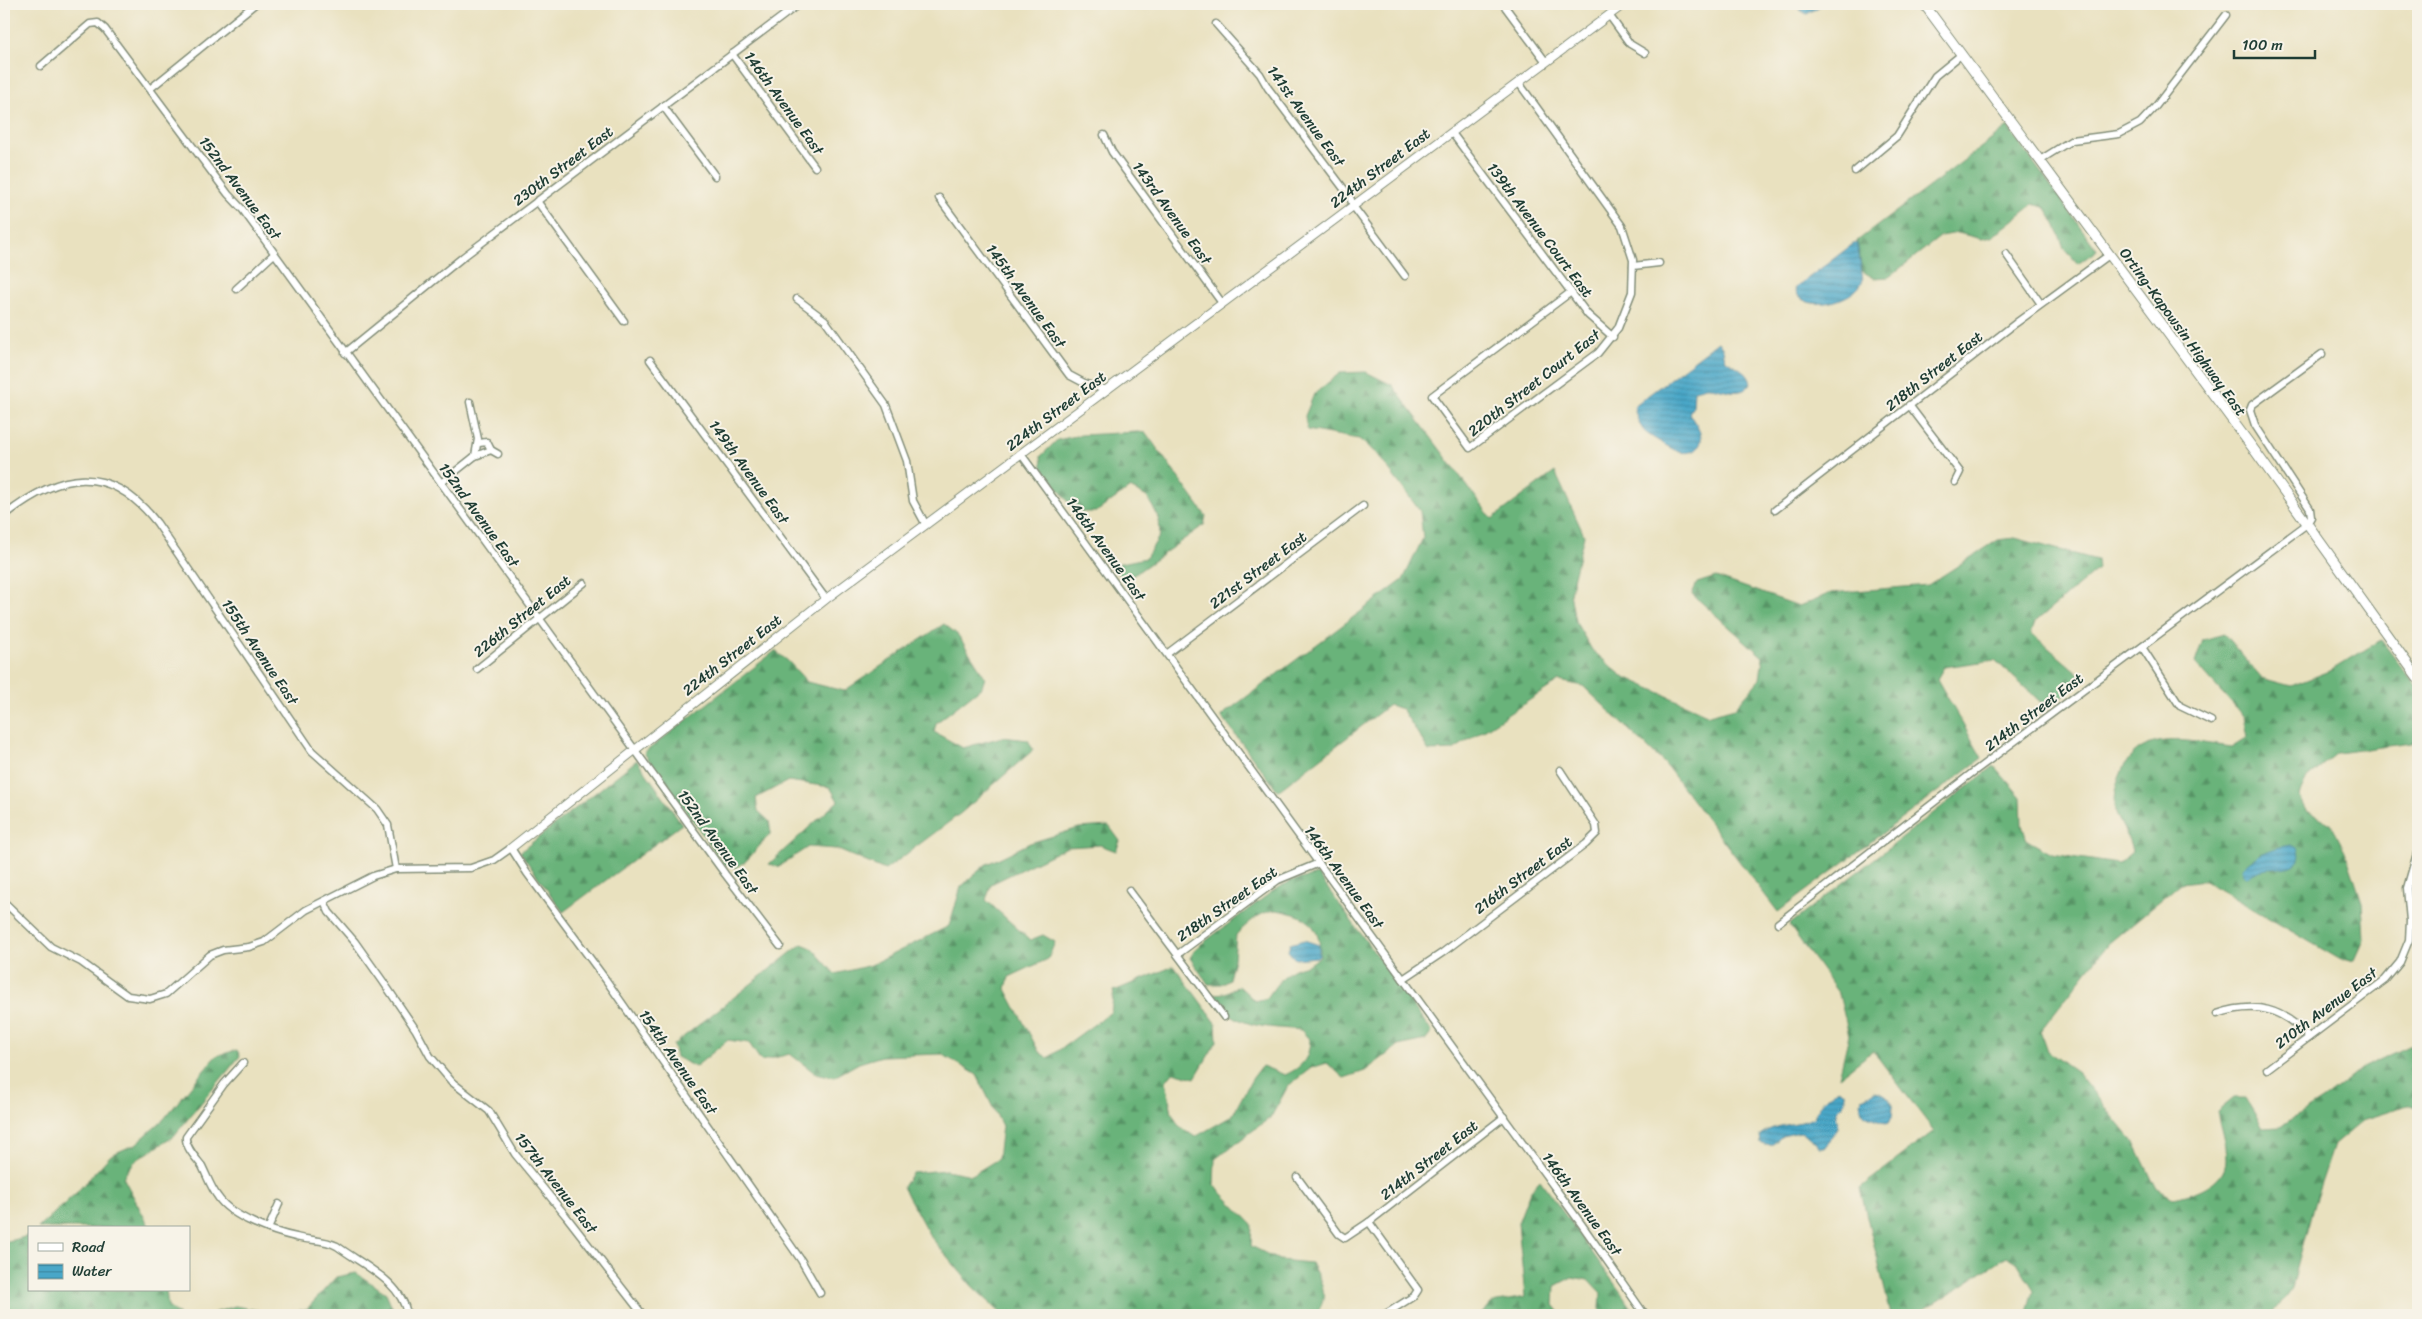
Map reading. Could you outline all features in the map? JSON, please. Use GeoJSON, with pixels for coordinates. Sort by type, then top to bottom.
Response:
{"type":"FeatureCollection","features":[{"type":"Feature","properties":{"kind":"main road","name":"Orting-Kapowsin Highway East"},"geometry":{"type":"LineString","coordinates":[[1924,4],[2307,524],[2418,678]]}},
{"type":"Feature","properties":{"kind":"street"},"geometry":{"type":"LineString","coordinates":[[41,66],[84,28],[90,24],[98,23],[151,88],[255,4]]}},
{"type":"Feature","properties":{"kind":"street","name":"230th Street East"},"geometry":{"type":"LineString","coordinates":[[345,352],[537,201],[799,4]]}},
{"type":"Feature","properties":{"kind":"street"},"geometry":{"type":"LineString","coordinates":[[1503,4],[1546,62]]}},
{"type":"Feature","properties":{"kind":"street","name":"224th Street East"},"geometry":{"type":"LineString","coordinates":[[511,848],[826,599],[1624,4]]}},
{"type":"Feature","properties":{"kind":"street"},"geometry":{"type":"LineString","coordinates":[[1609,15],[1630,44],[1645,53]]}},
{"type":"Feature","properties":{"kind":"street"},"geometry":{"type":"LineString","coordinates":[[2040,160],[2072,140],[2119,134],[2140,123],[2226,15]]}},
{"type":"Feature","properties":{"kind":"street","name":"141st Avenue East"},"geometry":{"type":"LineString","coordinates":[[1216,24],[1260,74],[1268,88],[1405,276]]}},
{"type":"Feature","properties":{"kind":"street","name":"146th Avenue East"},"geometry":{"type":"LineString","coordinates":[[732,54],[815,167]]}},
{"type":"Feature","properties":{"kind":"street"},"geometry":{"type":"LineString","coordinates":[[1855,171],[1897,136],[1935,76],[1962,54]]}},
{"type":"Feature","properties":{"kind":"street","name":"220th Street Court East"},"geometry":{"type":"LineString","coordinates":[[1519,83],[1616,216],[1627,237],[1633,266],[1633,281],[1629,304],[1612,337],[1589,359],[1470,448],[1432,396],[1571,292]]}},
{"type":"Feature","properties":{"kind":"street","name":"152nd Avenue East"},"geometry":{"type":"LineString","coordinates":[[151,88],[540,618],[725,874],[780,946]]}},
{"type":"Feature","properties":{"kind":"street"},"geometry":{"type":"LineString","coordinates":[[663,106],[715,176]]}},
{"type":"Feature","properties":{"kind":"street","name":"139th Avenue Court East"},"geometry":{"type":"LineString","coordinates":[[1452,133],[1571,292],[1596,323],[1612,337]]}},
{"type":"Feature","properties":{"kind":"street","name":"143rd Avenue East"},"geometry":{"type":"LineString","coordinates":[[1104,135],[1112,152],[1222,303]]}},
{"type":"Feature","properties":{"kind":"street","name":"145th Avenue East"},"geometry":{"type":"LineString","coordinates":[[939,198],[1069,375],[1086,384],[1106,390]]}},
{"type":"Feature","properties":{"kind":"street"},"geometry":{"type":"LineString","coordinates":[[537,201],[624,321]]}},
{"type":"Feature","properties":{"kind":"street"},"geometry":{"type":"LineString","coordinates":[[236,289],[274,254]]}},
{"type":"Feature","properties":{"kind":"street"},"geometry":{"type":"LineString","coordinates":[[2006,254],[2041,304]]}},
{"type":"Feature","properties":{"kind":"street","name":"218th Street East"},"geometry":{"type":"LineString","coordinates":[[1775,510],[2041,304],[2109,255]]}},
{"type":"Feature","properties":{"kind":"street"},"geometry":{"type":"LineString","coordinates":[[1633,266],[1659,263]]}},
{"type":"Feature","properties":{"kind":"street"},"geometry":{"type":"LineString","coordinates":[[797,299],[825,320],[886,405],[907,461],[913,501],[926,525]]}},
{"type":"Feature","properties":{"kind":"street"},"geometry":{"type":"LineString","coordinates":[[2307,524],[2311,517],[2310,509],[2255,424],[2250,410],[2252,405],[2322,354]]}},
{"type":"Feature","properties":{"kind":"street","name":"149th Avenue East"},"geometry":{"type":"LineString","coordinates":[[650,360],[826,599]]}},
{"type":"Feature","properties":{"kind":"street"},"geometry":{"type":"LineString","coordinates":[[470,402],[479,443],[475,456]]}},
{"type":"Feature","properties":{"kind":"street"},"geometry":{"type":"LineString","coordinates":[[1909,406],[1960,472],[1955,482]]}},
{"type":"Feature","properties":{"kind":"street"},"geometry":{"type":"LineString","coordinates":[[479,443],[487,442],[491,450],[498,454]]}},
{"type":"Feature","properties":{"kind":"street"},"geometry":{"type":"LineString","coordinates":[[441,483],[475,456],[491,450]]}},
{"type":"Feature","properties":{"kind":"street","name":"146th Avenue East"},"geometry":{"type":"LineString","coordinates":[[1021,454],[1168,653],[1645,1315]]}},
{"type":"Feature","properties":{"kind":"street","name":"155th Avenue East"},"geometry":{"type":"LineString","coordinates":[[4,516],[44,488],[74,480],[107,484],[130,494],[145,507],[249,656],[312,751],[377,809],[388,825],[396,870]]}},
{"type":"Feature","properties":{"kind":"street","name":"221st Street East"},"geometry":{"type":"LineString","coordinates":[[1168,653],[1363,506]]}},
{"type":"Feature","properties":{"kind":"street","name":"214th Street East"},"geometry":{"type":"LineString","coordinates":[[1778,923],[1902,826],[2307,524]]}},
{"type":"Feature","properties":{"kind":"street","name":"226th Street East"},"geometry":{"type":"LineString","coordinates":[[477,669],[584,583]]}},
{"type":"Feature","properties":{"kind":"street"},"geometry":{"type":"LineString","coordinates":[[2142,647],[2180,706],[2211,721]]}},
{"type":"Feature","properties":{"kind":"street","name":"216th Street East"},"geometry":{"type":"LineString","coordinates":[[1403,979],[1586,844],[1597,833],[1596,825],[1560,770]]}},
{"type":"Feature","properties":{"kind":"street"},"geometry":{"type":"LineString","coordinates":[[4,902],[52,947],[87,966],[128,996],[150,1000],[166,994],[210,955],[223,950],[249,947],[264,942],[298,916],[373,876],[396,870],[471,868],[494,860],[511,848]]}},
{"type":"Feature","properties":{"kind":"street","name":"154th Avenue East"},"geometry":{"type":"LineString","coordinates":[[511,848],[801,1260],[820,1293]]}},
{"type":"Feature","properties":{"kind":"street","name":"210th Avenue East"},"geometry":{"type":"LineString","coordinates":[[2267,1068],[2385,980],[2400,962],[2410,936],[2407,888],[2418,850]]}},
{"type":"Feature","properties":{"kind":"street","name":"218th Street East"},"geometry":{"type":"LineString","coordinates":[[1178,954],[1278,880],[1319,863]]}},
{"type":"Feature","properties":{"kind":"street"},"geometry":{"type":"LineString","coordinates":[[1129,890],[1224,1017]]}},
{"type":"Feature","properties":{"kind":"street","name":"157th Avenue East"},"geometry":{"type":"LineString","coordinates":[[324,901],[329,912],[355,942],[382,980],[416,1030],[430,1056],[452,1082],[489,1111],[515,1154],[643,1315]]}},
{"type":"Feature","properties":{"kind":"street"},"geometry":{"type":"LineString","coordinates":[[2217,1014],[2246,1007],[2270,1010],[2288,1018],[2309,1037]]}},
{"type":"Feature","properties":{"kind":"street"},"geometry":{"type":"LineString","coordinates":[[243,1063],[224,1084],[189,1130],[185,1140],[221,1202],[238,1214],[268,1229],[296,1238],[330,1242],[337,1246],[385,1279],[399,1295],[407,1315]]}},
{"type":"Feature","properties":{"kind":"street","name":"214th Street East"},"geometry":{"type":"LineString","coordinates":[[1297,1176],[1343,1238],[1369,1222],[1504,1117]]}},
{"type":"Feature","properties":{"kind":"street"},"geometry":{"type":"LineString","coordinates":[[268,1229],[279,1204]]}},
{"type":"Feature","properties":{"kind":"street"},"geometry":{"type":"LineString","coordinates":[[1369,1222],[1415,1283],[1418,1292],[1384,1315]]}},
{"type":"Feature","properties":{"kind":"green space"},"geometry":{"type":"Polygon","coordinates":[[[2008,127],[2097,250],[2078,264],[2064,248],[2056,226],[2046,208],[2034,204],[1992,237],[1982,239],[1958,233],[1941,236],[1889,277],[1874,278],[1862,271],[1857,241],[2008,127]]]}},
{"type":"Feature","properties":{"kind":"green space"},"geometry":{"type":"Polygon","coordinates":[[[1366,372],[1392,385],[1492,519],[1555,472],[1584,535],[1570,593],[1575,621],[1592,650],[1621,675],[1709,715],[1735,708],[1760,679],[1763,657],[1692,594],[1697,583],[1716,577],[1799,606],[1831,593],[1928,585],[1998,540],[2015,538],[2097,560],[2098,569],[2035,622],[2031,633],[2085,679],[2047,708],[1995,660],[1944,667],[1937,679],[1982,758],[1778,912],[1665,764],[1583,686],[1559,681],[1453,750],[1429,751],[1402,709],[1389,705],[1278,791],[1221,716],[1403,580],[1423,538],[1420,511],[1377,454],[1359,439],[1307,430],[1305,416],[1314,394],[1340,373],[1366,372]]]}},
{"type":"Feature","properties":{"kind":"green space"},"geometry":{"type":"Polygon","coordinates":[[[1146,433],[1206,516],[1204,525],[1125,581],[1111,565],[1146,558],[1160,535],[1159,518],[1147,497],[1130,488],[1096,512],[1076,512],[1042,467],[1041,456],[1057,440],[1081,435],[1146,433]]]}},
{"type":"Feature","properties":{"kind":"green space"},"geometry":{"type":"Polygon","coordinates":[[[944,624],[958,635],[985,677],[982,687],[936,723],[934,732],[963,748],[1002,737],[1028,740],[1033,750],[961,813],[885,870],[836,849],[808,847],[778,867],[769,864],[838,801],[830,787],[788,781],[756,798],[758,811],[769,821],[771,833],[746,861],[736,868],[724,864],[644,753],[775,651],[788,661],[807,682],[844,691],[944,624]]]}},
{"type":"Feature","properties":{"kind":"green space"},"geometry":{"type":"Polygon","coordinates":[[[2224,634],[2261,678],[2291,686],[2330,671],[2381,640],[2418,689],[2418,742],[2337,753],[2307,778],[2299,795],[2307,811],[2331,824],[2345,851],[2362,902],[2364,939],[2355,959],[2341,960],[2203,880],[2181,883],[2109,943],[2040,1031],[2047,1051],[2077,1072],[2135,1144],[2156,1188],[2173,1198],[2198,1191],[2207,1186],[2220,1175],[2225,1167],[2226,1153],[2217,1112],[2234,1098],[2245,1098],[2263,1127],[2281,1126],[2323,1099],[2364,1067],[2418,1042],[2418,1108],[2410,1105],[2365,1119],[2334,1145],[2314,1204],[2292,1287],[2272,1315],[2027,1315],[2034,1290],[2017,1262],[2007,1256],[1916,1315],[1891,1315],[1860,1188],[1934,1131],[1873,1051],[1839,1077],[1849,1035],[1839,994],[1789,925],[1994,766],[2021,797],[2022,825],[2027,840],[2052,854],[2118,864],[2132,852],[2114,805],[2115,792],[2120,775],[2129,760],[2140,749],[2153,743],[2168,741],[2200,742],[2232,747],[2248,737],[2244,717],[2195,663],[2203,640],[2224,634]]]}},
{"type":"Feature","properties":{"kind":"green space"},"geometry":{"type":"Polygon","coordinates":[[[637,760],[682,824],[563,912],[520,852],[637,760]]]}},
{"type":"Feature","properties":{"kind":"green space"},"geometry":{"type":"Polygon","coordinates":[[[1109,826],[1120,841],[1116,851],[1100,845],[1067,847],[991,884],[986,900],[1030,940],[1043,935],[1055,942],[1048,959],[1009,977],[1006,989],[1039,1052],[1048,1058],[1111,1012],[1114,991],[1174,966],[1216,1023],[1217,1041],[1195,1078],[1173,1072],[1166,1081],[1172,1113],[1178,1125],[1195,1137],[1232,1116],[1252,1079],[1262,1066],[1285,1075],[1291,1072],[1304,1061],[1310,1040],[1301,1030],[1263,1026],[1240,1020],[1222,1006],[1214,994],[1225,993],[1239,986],[1255,1001],[1267,998],[1288,973],[1309,964],[1320,956],[1319,941],[1314,928],[1305,919],[1298,915],[1275,910],[1258,916],[1236,935],[1234,959],[1229,979],[1221,984],[1208,984],[1190,958],[1196,948],[1273,891],[1291,881],[1318,875],[1432,1032],[1426,1040],[1398,1046],[1365,1071],[1344,1078],[1327,1063],[1311,1068],[1288,1086],[1271,1117],[1215,1159],[1214,1185],[1252,1224],[1251,1246],[1279,1260],[1311,1263],[1323,1289],[1323,1302],[1315,1315],[1003,1315],[972,1286],[930,1236],[903,1187],[912,1173],[946,1170],[972,1175],[998,1159],[1002,1126],[977,1075],[942,1054],[882,1056],[859,1063],[834,1077],[815,1073],[790,1054],[761,1061],[749,1043],[728,1040],[695,1067],[676,1057],[673,1045],[802,944],[812,948],[835,974],[871,965],[949,926],[961,887],[985,865],[1030,843],[1079,828],[1109,826]]]}},
{"type":"Feature","properties":{"kind":"green space"},"geometry":{"type":"Polygon","coordinates":[[[237,1050],[240,1056],[173,1137],[135,1161],[123,1177],[149,1226],[40,1226],[76,1193],[111,1155],[136,1144],[164,1119],[216,1056],[237,1050]]]}},
{"type":"Feature","properties":{"kind":"green space"},"geometry":{"type":"Polygon","coordinates":[[[1540,1180],[1637,1315],[1604,1315],[1600,1309],[1601,1293],[1589,1280],[1572,1277],[1555,1286],[1554,1305],[1562,1315],[1479,1315],[1492,1303],[1525,1297],[1518,1223],[1530,1191],[1540,1180]]]}},
{"type":"Feature","properties":{"kind":"green space"},"geometry":{"type":"Polygon","coordinates":[[[28,1236],[28,1292],[166,1292],[168,1307],[179,1315],[4,1315],[4,1242],[28,1236]]]}},
{"type":"Feature","properties":{"kind":"green space"},"geometry":{"type":"Polygon","coordinates":[[[356,1273],[386,1293],[394,1311],[391,1315],[208,1315],[235,1306],[278,1314],[307,1309],[336,1277],[356,1273]]]}},
{"type":"Feature","properties":{"kind":"water"},"geometry":{"type":"Polygon","coordinates":[[[1802,4],[1823,4],[1807,14],[1800,10],[1802,4]]]}},
{"type":"Feature","properties":{"kind":"water"},"geometry":{"type":"Polygon","coordinates":[[[1857,243],[1863,280],[1858,288],[1850,295],[1828,303],[1806,301],[1799,296],[1795,288],[1853,244],[1857,243]]]}},
{"type":"Feature","properties":{"kind":"water"},"geometry":{"type":"Polygon","coordinates":[[[1718,342],[1723,349],[1725,359],[1744,372],[1751,383],[1742,391],[1730,391],[1712,387],[1694,390],[1693,406],[1689,413],[1699,430],[1701,442],[1693,451],[1685,453],[1677,451],[1644,431],[1636,416],[1634,406],[1718,342]]]}},
{"type":"Feature","properties":{"kind":"water"},"geometry":{"type":"Polygon","coordinates":[[[2291,845],[2298,848],[2300,855],[2298,861],[2294,864],[2260,871],[2247,877],[2243,874],[2242,868],[2258,856],[2271,850],[2291,845]]]}},
{"type":"Feature","properties":{"kind":"water"},"geometry":{"type":"Polygon","coordinates":[[[1304,940],[1319,945],[1319,955],[1317,957],[1295,959],[1288,951],[1290,944],[1304,940]]]}},
{"type":"Feature","properties":{"kind":"water"},"geometry":{"type":"Polygon","coordinates":[[[1838,1089],[1845,1093],[1845,1102],[1836,1113],[1838,1128],[1825,1147],[1820,1147],[1804,1133],[1800,1132],[1782,1136],[1772,1145],[1761,1143],[1760,1135],[1772,1128],[1813,1118],[1824,1099],[1838,1089]]]}},
{"type":"Feature","properties":{"kind":"water"},"geometry":{"type":"Polygon","coordinates":[[[1875,1091],[1888,1097],[1892,1104],[1892,1118],[1887,1124],[1864,1114],[1862,1110],[1862,1098],[1875,1091]]]}}]}
